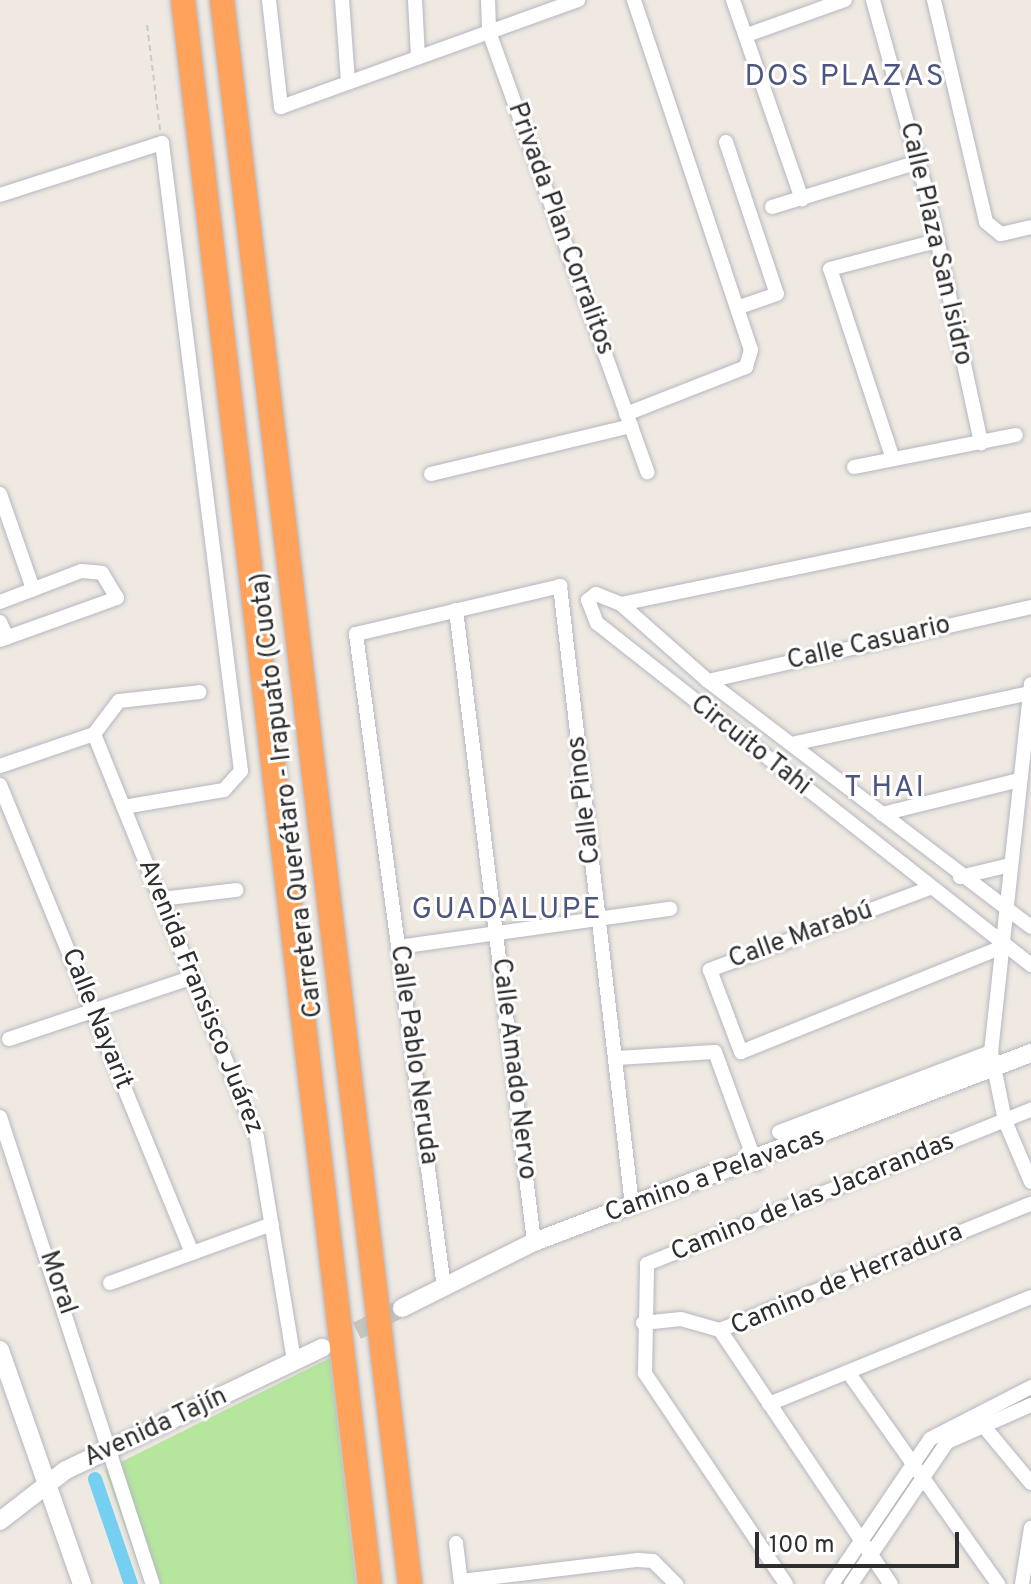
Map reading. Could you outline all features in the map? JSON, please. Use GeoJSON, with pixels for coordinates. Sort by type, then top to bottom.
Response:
{"type":"FeatureCollection","features":[{"type":"Feature","properties":{"kind":"highway"},"geometry":{"type":"LineString","coordinates":[[174,0],[195,101]]}},
{"type":"Feature","properties":{"kind":"highway","name":"Carretera Querétaro - Irapuato (Cuota)"},"geometry":{"type":"LineString","coordinates":[[183,0],[370,1584]]}},
{"type":"Feature","properties":{"kind":"highway","name":"Carretera Querétaro - Irapuato (Cuota)"},"geometry":{"type":"LineString","coordinates":[[222,0],[410,1584]]}},
{"type":"Feature","properties":{"kind":"highway"},"geometry":{"type":"LineString","coordinates":[[231,0],[233,94]]}},
{"type":"Feature","properties":{"kind":"street"},"geometry":{"type":"LineString","coordinates":[[269,0],[281,107],[569,2]]}},
{"type":"Feature","properties":{"kind":"street"},"geometry":{"type":"LineString","coordinates":[[342,0],[348,82]]}},
{"type":"Feature","properties":{"kind":"street"},"geometry":{"type":"LineString","coordinates":[[415,0],[418,57]]}},
{"type":"Feature","properties":{"kind":"street","name":"Privada Plan Corralitos"},"geometry":{"type":"LineString","coordinates":[[488,0],[489,32],[647,472]]}},
{"type":"Feature","properties":{"kind":"street"},"geometry":{"type":"LineString","coordinates":[[431,474],[628,420],[746,367],[751,350],[742,306],[634,0]]}},
{"type":"Feature","properties":{"kind":"street"},"geometry":{"type":"LineString","coordinates":[[733,0],[802,199]]}},
{"type":"Feature","properties":{"kind":"street"},"geometry":{"type":"LineString","coordinates":[[747,35],[845,0]]}},
{"type":"Feature","properties":{"kind":"street","name":"Calle Plaza San Isidro"},"geometry":{"type":"LineString","coordinates":[[873,0],[918,162],[933,242],[981,443]]}},
{"type":"Feature","properties":{"kind":"street"},"geometry":{"type":"LineString","coordinates":[[934,0],[986,222],[1001,234],[1031,227]]}},
{"type":"Feature","properties":{"kind":"street"},"geometry":{"type":"LineString","coordinates":[[726,142],[777,294],[742,306]]}},
{"type":"Feature","properties":{"kind":"street"},"geometry":{"type":"LineString","coordinates":[[0,195],[162,143],[241,771],[224,790],[123,807]]}},
{"type":"Feature","properties":{"kind":"street"},"geometry":{"type":"LineString","coordinates":[[772,207],[918,162]]}},
{"type":"Feature","properties":{"kind":"street"},"geometry":{"type":"LineString","coordinates":[[893,459],[830,269],[933,242]]}},
{"type":"Feature","properties":{"kind":"street"},"geometry":{"type":"LineString","coordinates":[[854,467],[1016,435]]}},
{"type":"Feature","properties":{"kind":"street"},"geometry":{"type":"LineString","coordinates":[[0,494],[33,589]]}},
{"type":"Feature","properties":{"kind":"street","name":"Circuito Tahi"},"geometry":{"type":"LineString","coordinates":[[621,604],[1031,519]]}},
{"type":"Feature","properties":{"kind":"street"},"geometry":{"type":"LineString","coordinates":[[0,602],[81,571],[102,573],[117,598],[4,639],[0,622]]}},
{"type":"Feature","properties":{"kind":"street","name":"Calle Pinos"},"geometry":{"type":"LineString","coordinates":[[456,610],[560,586],[632,1205]]}},
{"type":"Feature","properties":{"kind":"street","name":"Circuito Tahi"},"geometry":{"type":"LineString","coordinates":[[1031,927],[1008,914],[708,681],[621,604],[596,594],[587,610],[1002,947],[1031,965]]}},
{"type":"Feature","properties":{"kind":"street","name":"Calle Casuario"},"geometry":{"type":"LineString","coordinates":[[708,681],[1031,607]]}},
{"type":"Feature","properties":{"kind":"street","name":"Calle Pablo Neruda"},"geometry":{"type":"LineString","coordinates":[[444,1287],[356,634],[456,610]]}},
{"type":"Feature","properties":{"kind":"street","name":"Calle Amado Nervo"},"geometry":{"type":"LineString","coordinates":[[456,610],[534,1242]]}},
{"type":"Feature","properties":{"kind":"street"},"geometry":{"type":"LineString","coordinates":[[1031,684],[991,1052],[992,1073],[1005,1121],[1031,1182]]}},
{"type":"Feature","properties":{"kind":"street"},"geometry":{"type":"LineString","coordinates":[[0,766],[94,734],[119,701],[200,692]]}},
{"type":"Feature","properties":{"kind":"street"},"geometry":{"type":"LineString","coordinates":[[792,744],[1030,693]]}},
{"type":"Feature","properties":{"kind":"street","name":"Avenida Fransisco Juárez"},"geometry":{"type":"LineString","coordinates":[[94,734],[190,978],[257,1137],[294,1361]]}},
{"type":"Feature","properties":{"kind":"street"},"geometry":{"type":"LineString","coordinates":[[882,814],[1019,780]]}},
{"type":"Feature","properties":{"kind":"street","name":"Calle Nayarit"},"geometry":{"type":"LineString","coordinates":[[0,785],[192,1253]]}},
{"type":"Feature","properties":{"kind":"street"},"geometry":{"type":"LineString","coordinates":[[960,877],[1010,865]]}},
{"type":"Feature","properties":{"kind":"street","name":"Calle Marabú"},"geometry":{"type":"LineString","coordinates":[[930,888],[710,970],[741,1052],[1002,947]]}},
{"type":"Feature","properties":{"kind":"street"},"geometry":{"type":"LineString","coordinates":[[161,899],[236,890]]}},
{"type":"Feature","properties":{"kind":"street"},"geometry":{"type":"LineString","coordinates":[[398,947],[600,922],[670,909]]}},
{"type":"Feature","properties":{"kind":"street"},"geometry":{"type":"LineString","coordinates":[[9,1039],[190,978]]}},
{"type":"Feature","properties":{"kind":"street"},"geometry":{"type":"LineString","coordinates":[[616,1058],[715,1052],[756,1164]]}},
{"type":"Feature","properties":{"kind":"street"},"geometry":{"type":"LineString","coordinates":[[779,1132],[991,1052]]}},
{"type":"Feature","properties":{"kind":"street","name":"Camino a Pelavacas"},"geometry":{"type":"LineString","coordinates":[[402,1308],[534,1242],[632,1205],[756,1164],[992,1073],[1031,1053]]}},
{"type":"Feature","properties":{"kind":"street","name":"Camino de las Jacarandas"},"geometry":{"type":"LineString","coordinates":[[786,1584],[645,1373],[643,1323],[647,1264],[1031,1110]]}},
{"type":"Feature","properties":{"kind":"street","name":"Moral"},"geometry":{"type":"LineString","coordinates":[[0,1117],[153,1584]]}},
{"type":"Feature","properties":{"kind":"street","name":"Camino de Herradura"},"geometry":{"type":"LineString","coordinates":[[891,1584],[720,1330],[1031,1204]]}},
{"type":"Feature","properties":{"kind":"street"},"geometry":{"type":"LineString","coordinates":[[110,1283],[272,1224]]}},
{"type":"Feature","properties":{"kind":"street"},"geometry":{"type":"LineString","coordinates":[[769,1404],[1031,1297]]}},
{"type":"Feature","properties":{"kind":"street"},"geometry":{"type":"LineString","coordinates":[[643,1323],[681,1319],[720,1330]]}},
{"type":"Feature","properties":{"kind":"street","name":"Avenida Tajín"},"geometry":{"type":"LineString","coordinates":[[0,1521],[66,1470],[322,1348]]}},
{"type":"Feature","properties":{"kind":"street"},"geometry":{"type":"LineString","coordinates":[[1,1359],[49,1481],[82,1584]]}},
{"type":"Feature","properties":{"kind":"street"},"geometry":{"type":"LineString","coordinates":[[848,1372],[919,1478],[998,1584]]}},
{"type":"Feature","properties":{"kind":"street"},"geometry":{"type":"LineString","coordinates":[[832,1584],[910,1462],[952,1423],[1031,1387]]}},
{"type":"Feature","properties":{"kind":"street"},"geometry":{"type":"LineString","coordinates":[[851,1584],[919,1478],[947,1442],[981,1423],[1031,1405]]}},
{"type":"Feature","properties":{"kind":"street"},"geometry":{"type":"LineString","coordinates":[[981,1423],[1031,1483]]}},
{"type":"Feature","properties":{"kind":"street"},"geometry":{"type":"LineString","coordinates":[[1022,1584],[1031,1528]]}},
{"type":"Feature","properties":{"kind":"street"},"geometry":{"type":"LineString","coordinates":[[456,1543],[461,1582],[638,1560],[653,1561],[676,1584]]}},
{"type":"Feature","properties":{"kind":"path"},"geometry":{"type":"LineString","coordinates":[[147,25],[162,143]]}},
{"type":"Feature","properties":{"kind":"green space"},"geometry":{"type":"Polygon","coordinates":[[[330,1358],[356,1584],[145,1584],[105,1470],[330,1358]]]}},
{"type":"Feature","properties":{"kind":"waterway"},"geometry":{"type":"LineString","coordinates":[[95,1479],[131,1584]]}},
{"type":"Feature","properties":{"kind":"tunnel"},"geometry":{"type":"LineString","coordinates":[[333,1343],[402,1308]]}},
{"type":"Feature","properties":{"kind":"district","name":"DOS PLAZAS"},"geometry":{"type":"Point","coordinates":[845,78]}},
{"type":"Feature","properties":{"kind":"district","name":"T HAI"},"geometry":{"type":"Point","coordinates":[885,789]}},
{"type":"Feature","properties":{"kind":"district","name":"GUADALUPE"},"geometry":{"type":"Point","coordinates":[507,911]}}]}
